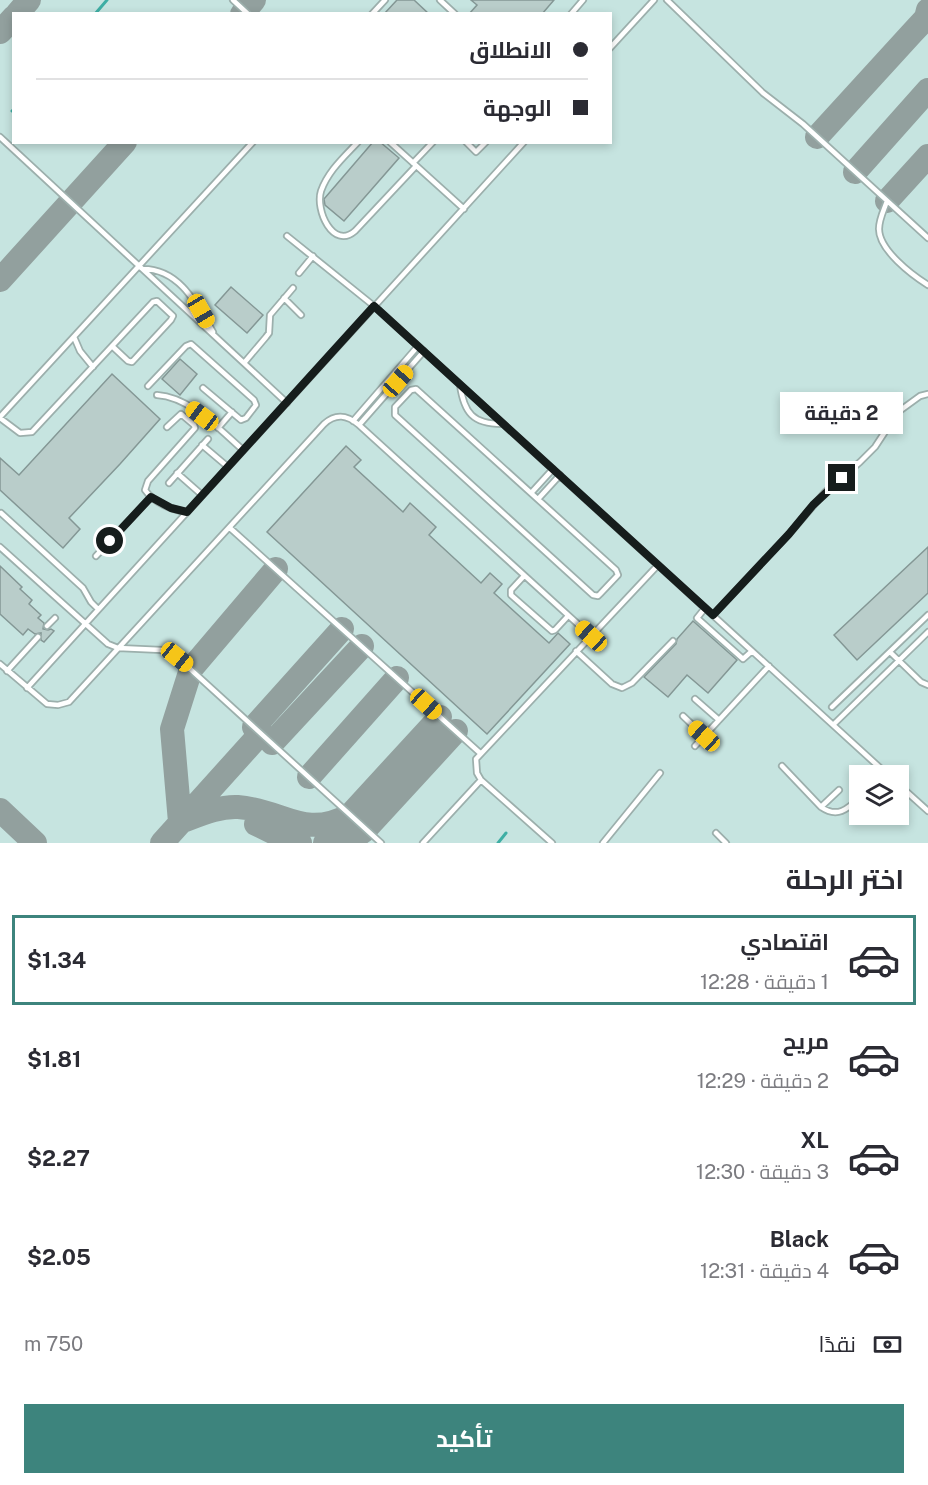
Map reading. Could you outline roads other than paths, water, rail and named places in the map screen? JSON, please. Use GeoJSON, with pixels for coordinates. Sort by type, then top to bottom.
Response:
{"type":"FeatureCollection","features":[{"type":"Feature","properties":{"kind":"lane"},"geometry":{"type":"LineString","coordinates":[[233,0],[246,12]]}},
{"type":"Feature","properties":{"kind":"lane"},"geometry":{"type":"LineString","coordinates":[[374,12],[385,0]]}},
{"type":"Feature","properties":{"kind":"lane"},"geometry":{"type":"LineString","coordinates":[[440,0],[453,12]]}},
{"type":"Feature","properties":{"kind":"lane"},"geometry":{"type":"LineString","coordinates":[[572,12],[583,0]]}},
{"type":"Feature","properties":{"kind":"lane"},"geometry":{"type":"LineString","coordinates":[[612,46],[654,0]]}},
{"type":"Feature","properties":{"kind":"lane"},"geometry":{"type":"LineString","coordinates":[[668,0],[763,93],[803,124],[928,238]]}},
{"type":"Feature","properties":{"kind":"lane"},"geometry":{"type":"LineString","coordinates":[[0,137],[287,403]]}},
{"type":"Feature","properties":{"kind":"lane"},"geometry":{"type":"LineString","coordinates":[[112,346],[132,362],[173,316],[159,302],[154,301],[112,346],[93,367],[32,432],[20,433],[0,417],[140,268],[251,144]]}},
{"type":"Feature","properties":{"kind":"lane"},"geometry":{"type":"LineString","coordinates":[[356,144],[333,169],[321,192],[319,202],[325,221],[337,235],[344,237],[350,236],[355,231],[431,144]]}},
{"type":"Feature","properties":{"kind":"lane"},"geometry":{"type":"LineString","coordinates":[[392,144],[464,209]]}},
{"type":"Feature","properties":{"kind":"lane"},"geometry":{"type":"LineString","coordinates":[[468,144],[476,152],[484,144]]}},
{"type":"Feature","properties":{"kind":"lane"},"geometry":{"type":"LineString","coordinates":[[27,688],[522,144]]}},
{"type":"Feature","properties":{"kind":"lane"},"geometry":{"type":"LineString","coordinates":[[887,201],[879,231],[886,247],[899,262],[928,285]]}},
{"type":"Feature","properties":{"kind":"lane"},"geometry":{"type":"LineString","coordinates":[[287,236],[374,306],[875,765]]}},
{"type":"Feature","properties":{"kind":"lane"},"geometry":{"type":"LineString","coordinates":[[299,273],[313,256]]}},
{"type":"Feature","properties":{"kind":"lane"},"geometry":{"type":"LineString","coordinates":[[140,268],[166,274],[180,283],[191,296],[216,337]]}},
{"type":"Feature","properties":{"kind":"lane"},"geometry":{"type":"LineString","coordinates":[[244,363],[266,338],[269,333],[270,315],[293,288]]}},
{"type":"Feature","properties":{"kind":"lane"},"geometry":{"type":"LineString","coordinates":[[284,298],[301,315]]}},
{"type":"Feature","properties":{"kind":"lane"},"geometry":{"type":"LineString","coordinates":[[74,337],[80,351],[93,367]]}},
{"type":"Feature","properties":{"kind":"lane"},"geometry":{"type":"LineString","coordinates":[[148,386],[186,346],[191,344],[256,402],[255,408],[244,420],[203,388]]}},
{"type":"Feature","properties":{"kind":"lane"},"geometry":{"type":"LineString","coordinates":[[353,421],[418,346]]}},
{"type":"Feature","properties":{"kind":"lane"},"geometry":{"type":"LineString","coordinates":[[359,425],[424,351]]}},
{"type":"Feature","properties":{"kind":"lane"},"geometry":{"type":"LineString","coordinates":[[460,385],[463,403],[472,416],[486,423],[503,424]]}},
{"type":"Feature","properties":{"kind":"lane"},"geometry":{"type":"LineString","coordinates":[[411,390],[418,390],[532,492],[617,572],[616,577],[598,596],[593,595],[397,417],[394,412],[395,407],[411,390]]}},
{"type":"Feature","properties":{"kind":"lane"},"geometry":{"type":"LineString","coordinates":[[713,615],[825,492],[868,454],[898,412],[920,396],[928,394]]}},
{"type":"Feature","properties":{"kind":"lane"},"geometry":{"type":"LineString","coordinates":[[157,395],[185,404],[243,450]]}},
{"type":"Feature","properties":{"kind":"lane"},"geometry":{"type":"LineString","coordinates":[[218,428],[231,412]]}},
{"type":"Feature","properties":{"kind":"lane"},"geometry":{"type":"LineString","coordinates":[[167,427],[181,414],[195,425],[195,428],[148,481],[145,490],[151,497],[171,508],[187,512]]}},
{"type":"Feature","properties":{"kind":"lane"},"geometry":{"type":"LineString","coordinates":[[0,664],[47,704],[58,705],[69,702],[330,419],[337,416],[346,417],[359,425],[591,636]]}},
{"type":"Feature","properties":{"kind":"lane"},"geometry":{"type":"LineString","coordinates":[[169,483],[208,439]]}},
{"type":"Feature","properties":{"kind":"lane"},"geometry":{"type":"LineString","coordinates":[[202,445],[228,467]]}},
{"type":"Feature","properties":{"kind":"lane"},"geometry":{"type":"LineString","coordinates":[[532,492],[553,469]]}},
{"type":"Feature","properties":{"kind":"lane"},"geometry":{"type":"LineString","coordinates":[[177,473],[202,495]]}},
{"type":"Feature","properties":{"kind":"lane"},"geometry":{"type":"LineString","coordinates":[[538,498],[560,475]]}},
{"type":"Feature","properties":{"kind":"lane"},"geometry":{"type":"LineString","coordinates":[[96,556],[151,497]]}},
{"type":"Feature","properties":{"kind":"lane"},"geometry":{"type":"LineString","coordinates":[[1,513],[83,588],[98,609]]}},
{"type":"Feature","properties":{"kind":"lane"},"geometry":{"type":"LineString","coordinates":[[230,528],[480,753]]}},
{"type":"Feature","properties":{"kind":"lane"},"geometry":{"type":"LineString","coordinates":[[0,548],[108,644],[118,648],[162,650],[177,657],[381,843]]}},
{"type":"Feature","properties":{"kind":"lane"},"geometry":{"type":"LineString","coordinates":[[552,843],[481,780],[475,766],[476,759],[658,565]]}},
{"type":"Feature","properties":{"kind":"lane"},"geometry":{"type":"LineString","coordinates":[[524,576],[511,590],[512,595],[552,631],[568,616]]}},
{"type":"Feature","properties":{"kind":"lane"},"geometry":{"type":"LineString","coordinates":[[705,608],[697,618],[743,659],[752,651]]}},
{"type":"Feature","properties":{"kind":"lane"},"geometry":{"type":"LineString","coordinates":[[832,706],[928,615]]}},
{"type":"Feature","properties":{"kind":"lane"},"geometry":{"type":"LineString","coordinates":[[47,626],[55,618]]}},
{"type":"Feature","properties":{"kind":"lane"},"geometry":{"type":"LineString","coordinates":[[833,725],[928,632]]}},
{"type":"Feature","properties":{"kind":"lane"},"geometry":{"type":"LineString","coordinates":[[7,671],[38,637]]}},
{"type":"Feature","properties":{"kind":"lane"},"geometry":{"type":"LineString","coordinates":[[576,651],[612,684],[622,688],[632,683],[673,641]]}},
{"type":"Feature","properties":{"kind":"lane"},"geometry":{"type":"LineString","coordinates":[[890,652],[921,682],[928,684]]}},
{"type":"Feature","properties":{"kind":"lane"},"geometry":{"type":"LineString","coordinates":[[695,746],[769,666]]}},
{"type":"Feature","properties":{"kind":"lane"},"geometry":{"type":"LineString","coordinates":[[695,699],[719,720]]}},
{"type":"Feature","properties":{"kind":"lane"},"geometry":{"type":"LineString","coordinates":[[683,716],[704,736]]}},
{"type":"Feature","properties":{"kind":"lane"},"geometry":{"type":"LineString","coordinates":[[782,766],[820,807],[828,812],[837,813],[849,808]]}},
{"type":"Feature","properties":{"kind":"lane"},"geometry":{"type":"LineString","coordinates":[[603,843],[660,773]]}},
{"type":"Feature","properties":{"kind":"lane"},"geometry":{"type":"LineString","coordinates":[[423,843],[481,780]]}},
{"type":"Feature","properties":{"kind":"lane"},"geometry":{"type":"LineString","coordinates":[[820,807],[839,790]]}},
{"type":"Feature","properties":{"kind":"lane"},"geometry":{"type":"LineString","coordinates":[[909,793],[927,808]]}},
{"type":"Feature","properties":{"kind":"lane"},"geometry":{"type":"LineString","coordinates":[[716,834],[726,843]]}},
{"type":"Feature","properties":{"kind":"waterway"},"geometry":{"type":"LineString","coordinates":[[97,12],[107,0]]}},
{"type":"Feature","properties":{"kind":"waterway"},"geometry":{"type":"LineString","coordinates":[[498,843],[506,833]]}}]}
